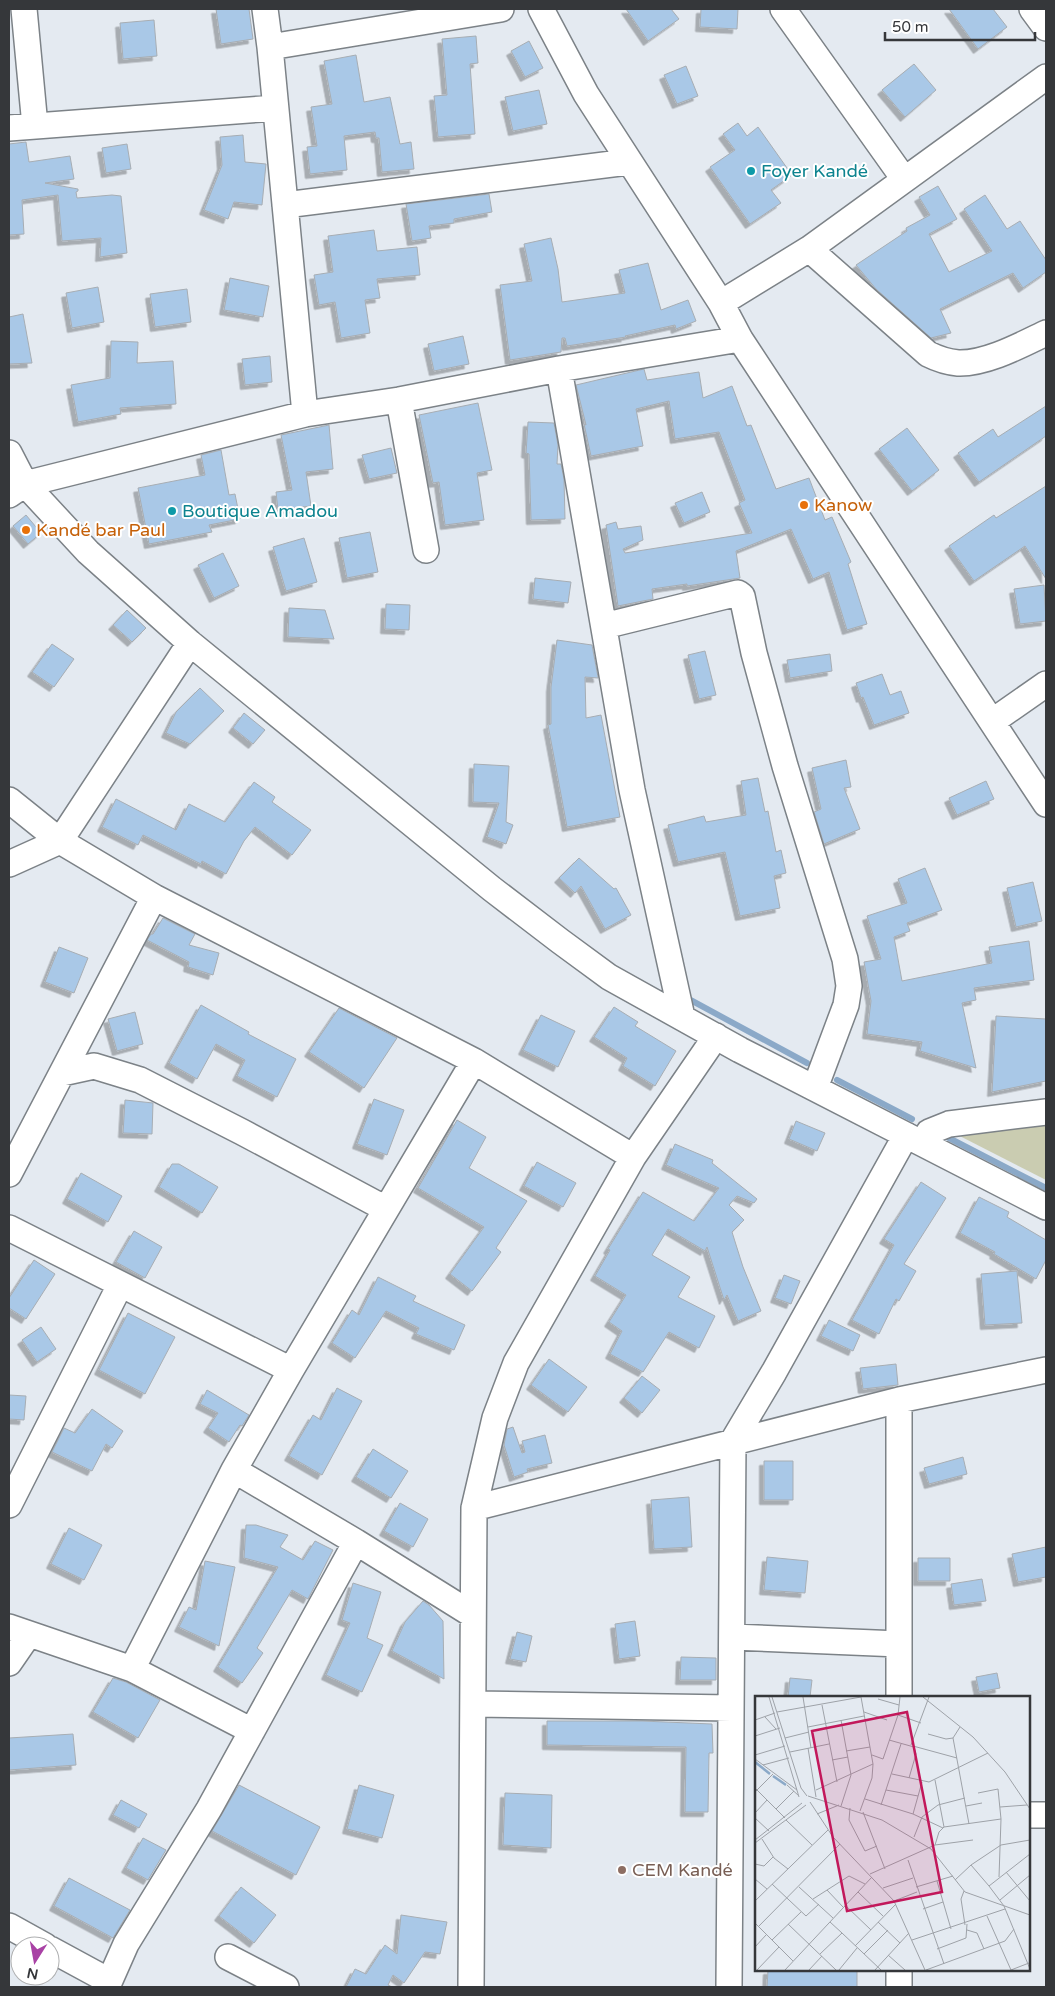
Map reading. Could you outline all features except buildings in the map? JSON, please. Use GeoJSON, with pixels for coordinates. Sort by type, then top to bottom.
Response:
{"type":"FeatureCollection","features":[{"type":"Feature","properties":{"kind":"street"},"geometry":{"type":"LineString","coordinates":[[24,9],[35,126]]}},
{"type":"Feature","properties":{"kind":"street"},"geometry":{"type":"LineString","coordinates":[[265,9],[305,414]]}},
{"type":"Feature","properties":{"kind":"street"},"geometry":{"type":"LineString","coordinates":[[270,47],[501,9]]}},
{"type":"Feature","properties":{"kind":"street"},"geometry":{"type":"LineString","coordinates":[[541,9],[586,94],[628,162],[722,304],[740,339],[1046,804]]}},
{"type":"Feature","properties":{"kind":"street"},"geometry":{"type":"LineString","coordinates":[[783,9],[904,179]]}},
{"type":"Feature","properties":{"kind":"street"},"geometry":{"type":"LineString","coordinates":[[1032,9],[1046,28]]}},
{"type":"Feature","properties":{"kind":"street"},"geometry":{"type":"LineString","coordinates":[[722,304],[809,248],[1046,77]]}},
{"type":"Feature","properties":{"kind":"street"},"geometry":{"type":"LineString","coordinates":[[9,128],[275,108]]}},
{"type":"Feature","properties":{"kind":"street"},"geometry":{"type":"LineString","coordinates":[[285,205],[628,162]]}},
{"type":"Feature","properties":{"kind":"street"},"geometry":{"type":"LineString","coordinates":[[809,248],[928,354],[944,361],[960,363],[1000,354],[1046,333]]}},
{"type":"Feature","properties":{"kind":"street"},"geometry":{"type":"LineString","coordinates":[[17,490],[305,414],[399,400],[559,369],[740,339]]}},
{"type":"Feature","properties":{"kind":"street"},"geometry":{"type":"LineString","coordinates":[[559,369],[632,790],[682,1017]]}},
{"type":"Feature","properties":{"kind":"street"},"geometry":{"type":"LineString","coordinates":[[399,400],[426,550]]}},
{"type":"Feature","properties":{"kind":"street"},"geometry":{"type":"LineString","coordinates":[[9,453],[17,490],[190,643],[507,901],[609,976],[716,1036],[1046,1207]]}},
{"type":"Feature","properties":{"kind":"street"},"geometry":{"type":"LineString","coordinates":[[604,626],[738,593],[742,596],[754,653],[785,766],[846,959],[849,986],[846,1005],[815,1088]]}},
{"type":"Feature","properties":{"kind":"street"},"geometry":{"type":"LineString","coordinates":[[9,864],[60,841],[190,643]]}},
{"type":"Feature","properties":{"kind":"street"},"geometry":{"type":"LineString","coordinates":[[993,721],[1046,684]]}},
{"type":"Feature","properties":{"kind":"street"},"geometry":{"type":"LineString","coordinates":[[9,800],[60,841],[154,897],[474,1061],[633,1157]]}},
{"type":"Feature","properties":{"kind":"street"},"geometry":{"type":"LineString","coordinates":[[9,1174],[154,897]]}},
{"type":"Feature","properties":{"kind":"street"},"geometry":{"type":"LineString","coordinates":[[471,1987],[474,1508],[495,1418],[516,1363],[633,1157],[716,1036]]}},
{"type":"Feature","properties":{"kind":"street"},"geometry":{"type":"LineString","coordinates":[[132,1669],[234,1470],[474,1061]]}},
{"type":"Feature","properties":{"kind":"street"},"geometry":{"type":"LineString","coordinates":[[62,1073],[94,1066],[140,1080],[386,1209]]}},
{"type":"Feature","properties":{"kind":"street"},"geometry":{"type":"LineString","coordinates":[[729,1987],[733,1441],[914,1139],[949,1124],[1046,1112]]}},
{"type":"Feature","properties":{"kind":"street"},"geometry":{"type":"LineString","coordinates":[[9,1228],[291,1370]]}},
{"type":"Feature","properties":{"kind":"street"},"geometry":{"type":"LineString","coordinates":[[9,1504],[120,1285]]}},
{"type":"Feature","properties":{"kind":"street"},"geometry":{"type":"LineString","coordinates":[[474,1508],[899,1400],[1046,1370]]}},
{"type":"Feature","properties":{"kind":"street"},"geometry":{"type":"LineString","coordinates":[[899,1400],[899,1696]]}},
{"type":"Feature","properties":{"kind":"street"},"geometry":{"type":"LineString","coordinates":[[234,1470],[356,1542],[473,1615]]}},
{"type":"Feature","properties":{"kind":"street"},"geometry":{"type":"LineString","coordinates":[[60,1955],[108,1984],[126,1944],[209,1809],[356,1542]]}},
{"type":"Feature","properties":{"kind":"street"},"geometry":{"type":"LineString","coordinates":[[9,1663],[19,1631],[132,1669],[252,1732]]}},
{"type":"Feature","properties":{"kind":"street"},"geometry":{"type":"LineString","coordinates":[[732,1637],[899,1644]]}},
{"type":"Feature","properties":{"kind":"street"},"geometry":{"type":"LineString","coordinates":[[473,1704],[731,1708]]}},
{"type":"Feature","properties":{"kind":"street"},"geometry":{"type":"LineString","coordinates":[[1030,1815],[1046,1815]]}},
{"type":"Feature","properties":{"kind":"street"},"geometry":{"type":"LineString","coordinates":[[9,1926],[27,1936]]}},
{"type":"Feature","properties":{"kind":"street"},"geometry":{"type":"LineString","coordinates":[[228,1957],[286,1987]]}},
{"type":"Feature","properties":{"kind":"street"},"geometry":{"type":"LineString","coordinates":[[899,1971],[899,1987]]}},
{"type":"Feature","properties":{"kind":"green space"},"geometry":{"type":"Polygon","coordinates":[[[1046,1108],[1046,1180],[948,1130],[1046,1108]]]}},
{"type":"Feature","properties":{"kind":"waterway"},"geometry":{"type":"LineString","coordinates":[[685,997],[807,1063]]}},
{"type":"Feature","properties":{"kind":"waterway"},"geometry":{"type":"LineString","coordinates":[[837,1080],[912,1119]]}},
{"type":"Feature","properties":{"kind":"waterway"},"geometry":{"type":"LineString","coordinates":[[947,1137],[1046,1188]]}},
{"type":"Feature","properties":{"kind":"place","name":"Foyer Kandé"},"geometry":{"type":"Point","coordinates":[751,171]}},
{"type":"Feature","properties":{"kind":"place","name":"Kanow"},"geometry":{"type":"Point","coordinates":[804,505]}},
{"type":"Feature","properties":{"kind":"place","name":"Boutique Amadou"},"geometry":{"type":"Point","coordinates":[172,511]}},
{"type":"Feature","properties":{"kind":"place","name":"Kandé bar Paul"},"geometry":{"type":"Point","coordinates":[26,530]}},
{"type":"Feature","properties":{"kind":"place","name":"CEM Kandé"},"geometry":{"type":"Point","coordinates":[622,1870]}}]}
